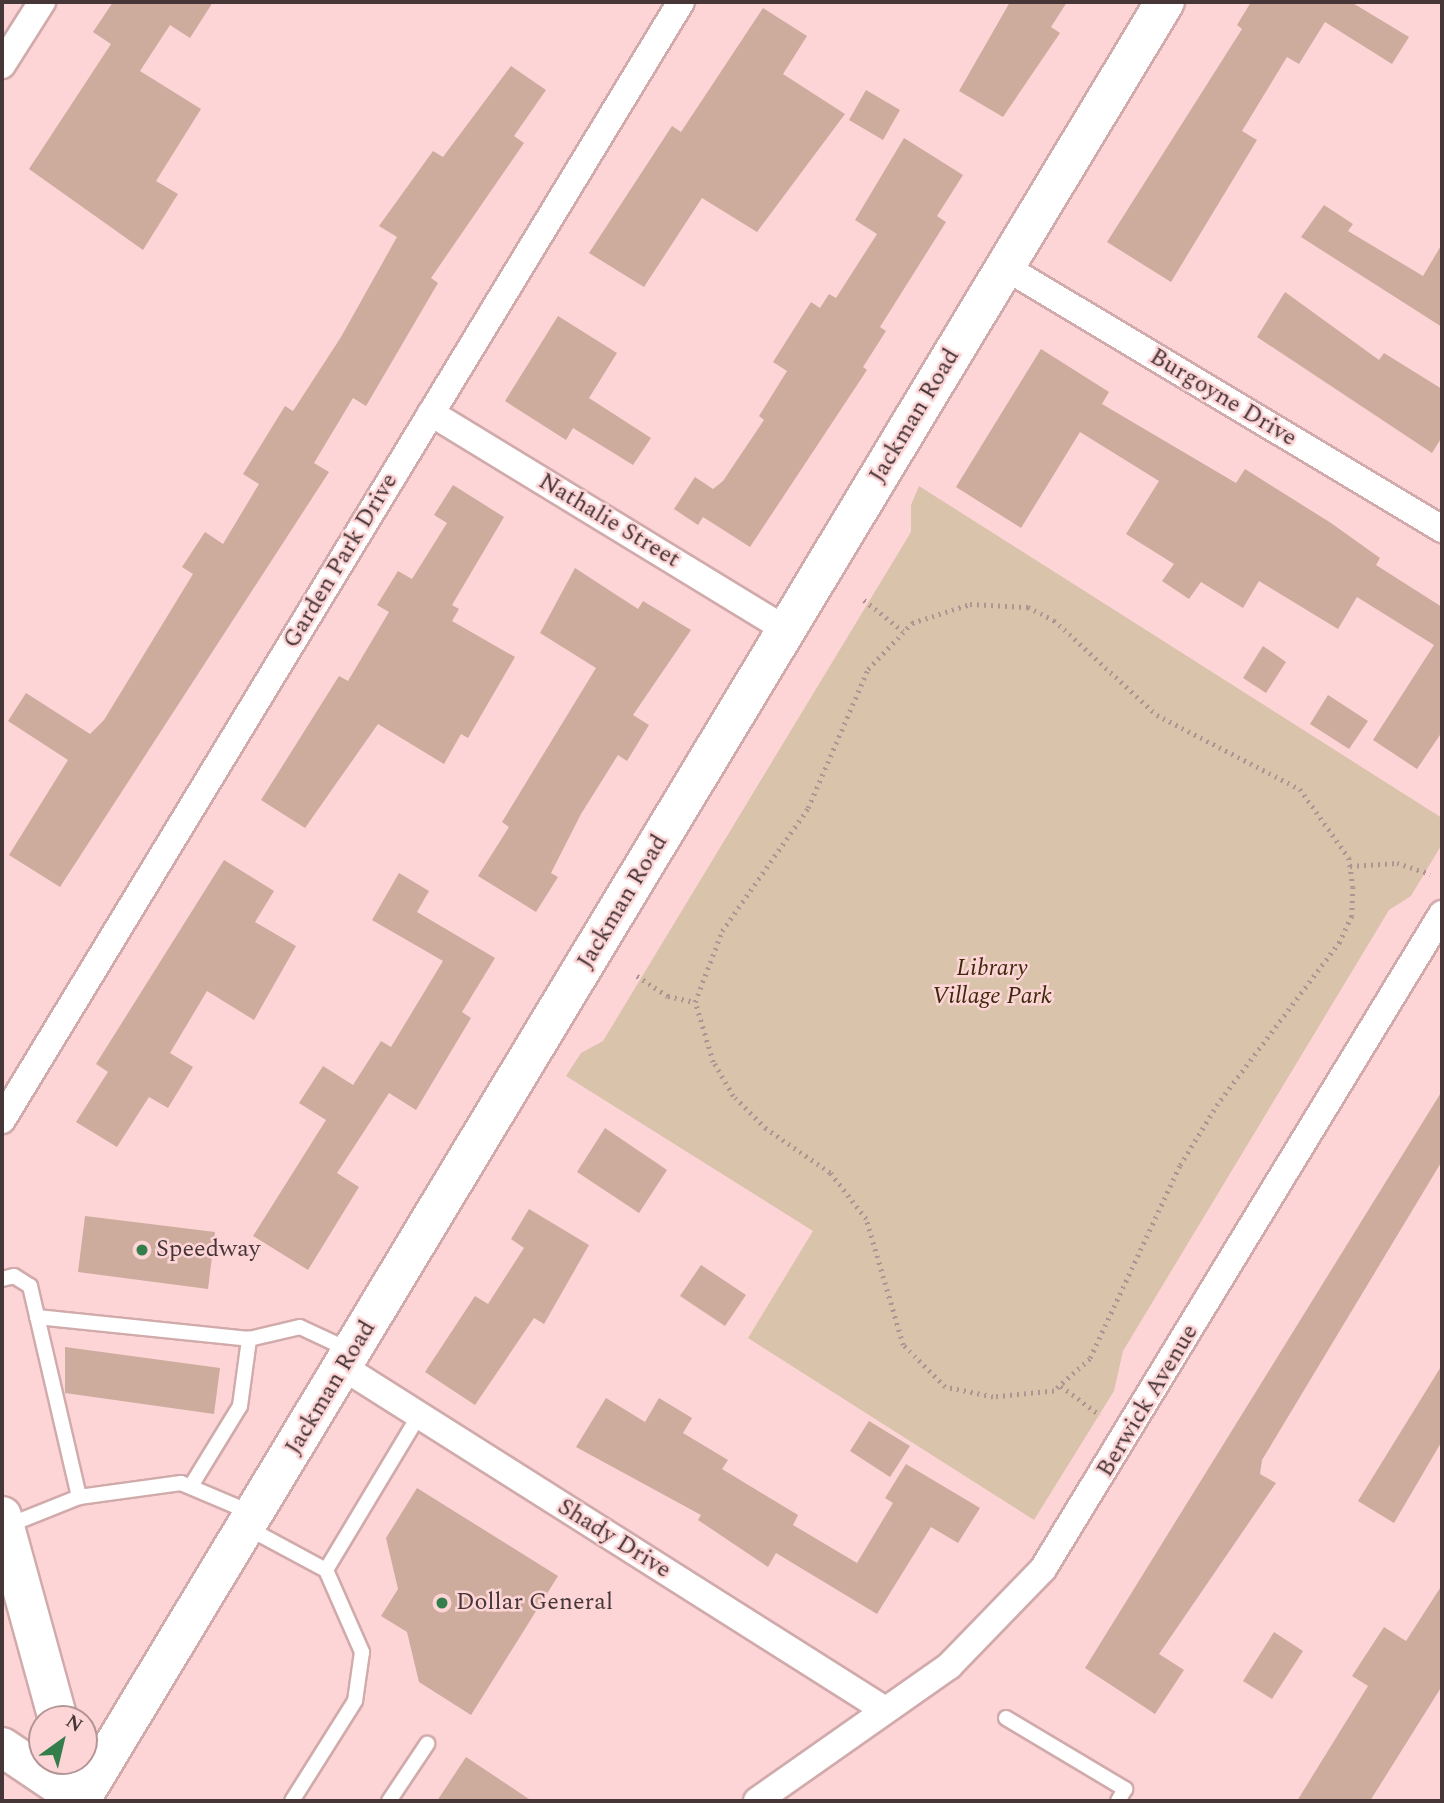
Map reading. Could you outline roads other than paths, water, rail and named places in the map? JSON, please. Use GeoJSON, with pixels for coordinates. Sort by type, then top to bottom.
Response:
{"type":"FeatureCollection","features":[{"type":"Feature","properties":{"kind":"street"},"geometry":{"type":"LineString","coordinates":[[2,65],[42,2]]}},
{"type":"Feature","properties":{"kind":"street","name":"Garden Park Drive"},"geometry":{"type":"LineString","coordinates":[[2,1120],[681,2]]}},
{"type":"Feature","properties":{"kind":"street","name":"Jackman Road"},"geometry":{"type":"LineString","coordinates":[[81,1801],[1165,2]]}},
{"type":"Feature","properties":{"kind":"street","name":"Burgoyne Drive"},"geometry":{"type":"LineString","coordinates":[[1005,267],[1442,529]]}},
{"type":"Feature","properties":{"kind":"street","name":"Nathalie Street"},"geometry":{"type":"LineString","coordinates":[[431,413],[786,629]]}},
{"type":"Feature","properties":{"kind":"street","name":"Berwick Avenue"},"geometry":{"type":"LineString","coordinates":[[757,1801],[885,1710],[988,1630],[1066,1538],[1442,914]]}},
{"type":"Feature","properties":{"kind":"street","name":"Shady Drive"},"geometry":{"type":"LineString","coordinates":[[348,1360],[419,1415],[885,1710]]}},
{"type":"Feature","properties":{"kind":"street"},"geometry":{"type":"LineString","coordinates":[[3,1522],[54,1705]]}},
{"type":"Feature","properties":{"kind":"street"},"geometry":{"type":"LineString","coordinates":[[2,1747],[81,1801]]}},
{"type":"Feature","properties":{"kind":"street"},"geometry":{"type":"LineString","coordinates":[[73,1775],[81,1801]]}},
{"type":"Feature","properties":{"kind":"lane"},"geometry":{"type":"LineString","coordinates":[[2,1279],[24,1278],[37,1317],[79,1497]]}},
{"type":"Feature","properties":{"kind":"lane"},"geometry":{"type":"LineString","coordinates":[[37,1317],[249,1339],[300,1327],[348,1360]]}},
{"type":"Feature","properties":{"kind":"lane"},"geometry":{"type":"LineString","coordinates":[[191,1486],[240,1406],[249,1339]]}},
{"type":"Feature","properties":{"kind":"lane"},"geometry":{"type":"LineString","coordinates":[[326,1570],[419,1415]]}},
{"type":"Feature","properties":{"kind":"lane"},"geometry":{"type":"LineString","coordinates":[[3,1522],[79,1497],[156,1482],[191,1486],[326,1570],[362,1652],[355,1701],[292,1801]]}},
{"type":"Feature","properties":{"kind":"lane"},"geometry":{"type":"LineString","coordinates":[[1006,1718],[1125,1789],[1118,1801]]}},
{"type":"Feature","properties":{"kind":"lane"},"geometry":{"type":"LineString","coordinates":[[389,1801],[427,1744]]}},
{"type":"Feature","properties":{"kind":"place","name":"Speedway"},"geometry":{"type":"Point","coordinates":[142,1250]}},
{"type":"Feature","properties":{"kind":"place","name":"Dollar General"},"geometry":{"type":"Point","coordinates":[442,1603]}},
{"type":"Feature","properties":{"kind":"park label","name":"Library Village Park"},"geometry":{"type":"Point","coordinates":[992,983]}}]}
